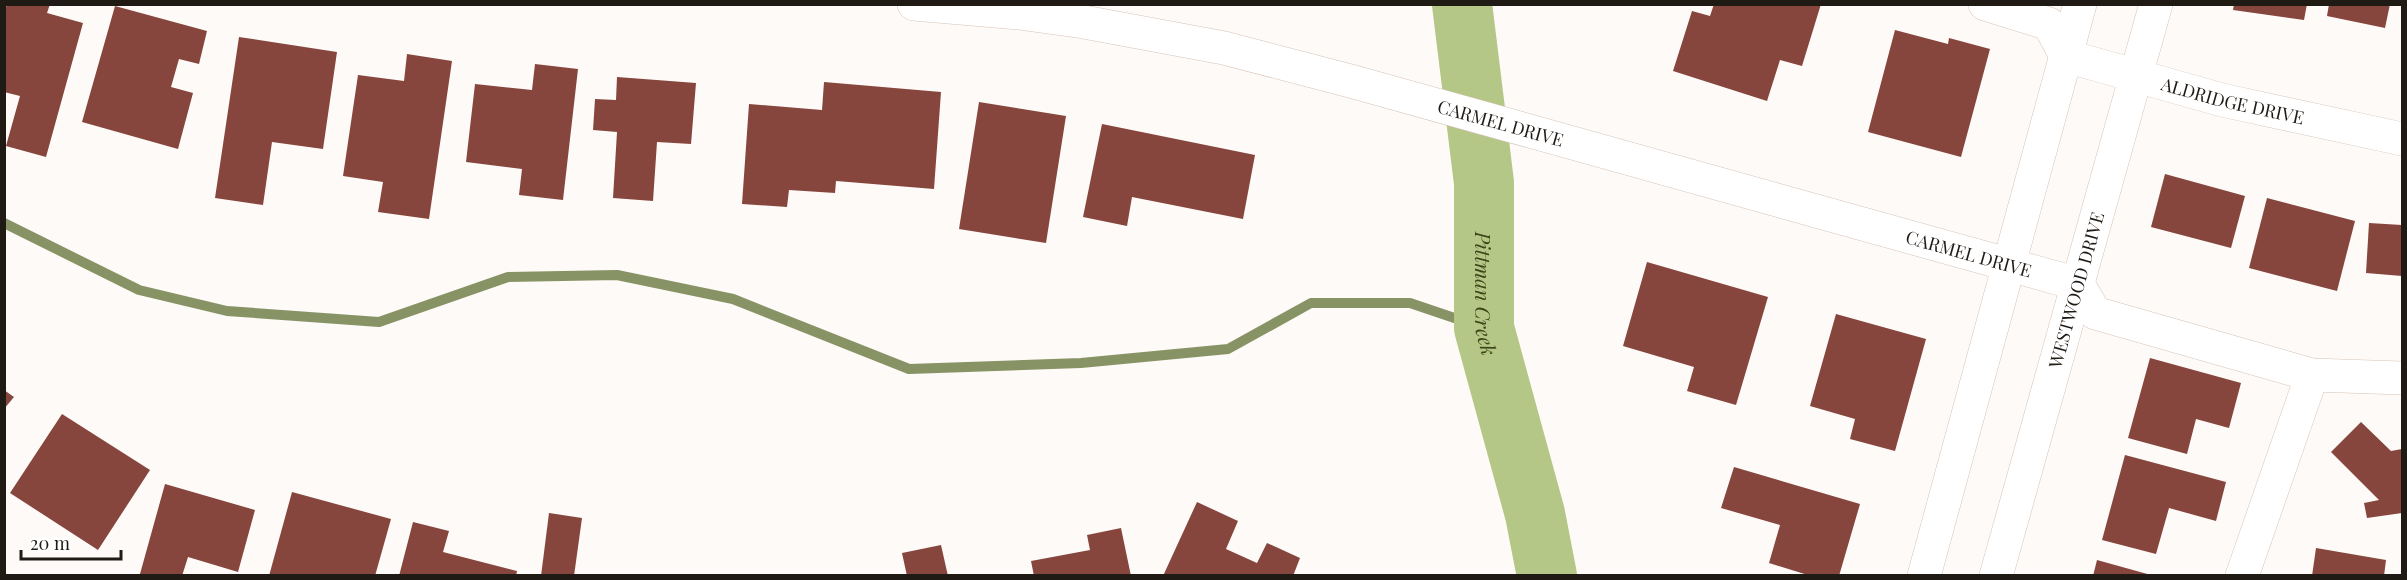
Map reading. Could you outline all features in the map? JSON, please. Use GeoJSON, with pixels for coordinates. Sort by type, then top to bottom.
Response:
{"type":"FeatureCollection","features":[{"type":"Feature","properties":{"kind":"street","name":"CARMEL DRIVE"},"geometry":{"type":"LineString","coordinates":[[914,4],[1019,13],[1085,13],[1354,82],[2078,284]]}},
{"type":"Feature","properties":{"kind":"street"},"geometry":{"type":"LineString","coordinates":[[1985,4],[2049,24],[2066,56]]}},
{"type":"Feature","properties":{"kind":"street"},"geometry":{"type":"LineString","coordinates":[[1924,576],[2080,4]]}},
{"type":"Feature","properties":{"kind":"street","name":"WESTWOOD DRIVE"},"geometry":{"type":"LineString","coordinates":[[1996,576],[2156,4]]}},
{"type":"Feature","properties":{"kind":"street","name":"ALDRIDGE DRIVE"},"geometry":{"type":"LineString","coordinates":[[2066,56],[2222,100],[2403,139]]}},
{"type":"Feature","properties":{"kind":"street"},"geometry":{"type":"LineString","coordinates":[[2078,284],[2095,313],[2312,375],[2403,378]]}},
{"type":"Feature","properties":{"kind":"street"},"geometry":{"type":"LineString","coordinates":[[2242,576],[2312,375]]}},
{"type":"Feature","properties":{"kind":"building"},"geometry":{"type":"Polygon","coordinates":[[[7,4],[50,4],[47,13],[83,23],[46,157],[6,146],[20,96],[4,92],[4,14],[7,4]]]}},
{"type":"Feature","properties":{"kind":"building"},"geometry":{"type":"Polygon","coordinates":[[[1714,4],[1821,4],[1802,66],[1780,60],[1767,101],[1673,71],[1692,11],[1710,16],[1714,4]]]}},
{"type":"Feature","properties":{"kind":"building"},"geometry":{"type":"Polygon","coordinates":[[[2234,4],[2307,4],[2304,20],[2233,10],[2234,4]]]}},
{"type":"Feature","properties":{"kind":"building"},"geometry":{"type":"Polygon","coordinates":[[[2329,4],[2390,4],[2385,28],[2327,16],[2329,4]]]}},
{"type":"Feature","properties":{"kind":"building"},"geometry":{"type":"Polygon","coordinates":[[[115,6],[207,31],[199,64],[179,59],[171,87],[193,93],[178,149],[82,122],[115,6]]]}},
{"type":"Feature","properties":{"kind":"building"},"geometry":{"type":"Polygon","coordinates":[[[1895,30],[1948,44],[1949,38],[1990,49],[1961,157],[1868,132],[1895,30]]]}},
{"type":"Feature","properties":{"kind":"building"},"geometry":{"type":"Polygon","coordinates":[[[239,37],[337,52],[323,149],[272,142],[263,205],[215,198],[239,37]]]}},
{"type":"Feature","properties":{"kind":"building"},"geometry":{"type":"Polygon","coordinates":[[[407,54],[452,61],[429,219],[378,212],[383,182],[343,176],[358,75],[404,81],[407,54]]]}},
{"type":"Feature","properties":{"kind":"building"},"geometry":{"type":"Polygon","coordinates":[[[535,64],[578,69],[563,200],[519,195],[522,169],[466,162],[475,84],[532,90],[535,64]]]}},
{"type":"Feature","properties":{"kind":"building"},"geometry":{"type":"Polygon","coordinates":[[[617,77],[696,83],[691,144],[657,142],[653,201],[613,198],[617,132],[593,130],[595,99],[616,100],[617,77]]]}},
{"type":"Feature","properties":{"kind":"building"},"geometry":{"type":"Polygon","coordinates":[[[824,82],[941,92],[934,189],[836,181],[835,193],[789,190],[787,207],[742,204],[749,104],[822,110],[824,82]]]}},
{"type":"Feature","properties":{"kind":"building"},"geometry":{"type":"Polygon","coordinates":[[[979,102],[1066,116],[1046,243],[959,229],[979,102]]]}},
{"type":"Feature","properties":{"kind":"building"},"geometry":{"type":"Polygon","coordinates":[[[1102,124],[1255,155],[1243,219],[1132,197],[1127,226],[1083,217],[1102,124]]]}},
{"type":"Feature","properties":{"kind":"building"},"geometry":{"type":"Polygon","coordinates":[[[2165,174],[2245,196],[2231,248],[2151,227],[2165,174]]]}},
{"type":"Feature","properties":{"kind":"building"},"geometry":{"type":"Polygon","coordinates":[[[2267,198],[2355,221],[2337,291],[2249,268],[2267,198]]]}},
{"type":"Feature","properties":{"kind":"building"},"geometry":{"type":"Polygon","coordinates":[[[2369,223],[2402,225],[2402,276],[2366,273],[2369,223]]]}},
{"type":"Feature","properties":{"kind":"building"},"geometry":{"type":"Polygon","coordinates":[[[1647,262],[1768,297],[1736,405],[1687,391],[1694,367],[1623,346],[1647,262]]]}},
{"type":"Feature","properties":{"kind":"building"},"geometry":{"type":"Polygon","coordinates":[[[1836,314],[1926,339],[1895,451],[1850,439],[1855,419],[1810,406],[1836,314]]]}},
{"type":"Feature","properties":{"kind":"building"},"geometry":{"type":"Polygon","coordinates":[[[2150,358],[2241,383],[2229,428],[2196,419],[2187,454],[2128,438],[2150,358]]]}},
{"type":"Feature","properties":{"kind":"building"},"geometry":{"type":"Polygon","coordinates":[[[4,390],[14,397],[4,409],[4,390]]]}},
{"type":"Feature","properties":{"kind":"building"},"geometry":{"type":"Polygon","coordinates":[[[62,414],[150,470],[98,550],[10,493],[62,414]]]}},
{"type":"Feature","properties":{"kind":"building"},"geometry":{"type":"Polygon","coordinates":[[[2361,422],[2391,451],[2402,449],[2402,513],[2367,518],[2364,503],[2379,500],[2331,452],[2361,422]]]}},
{"type":"Feature","properties":{"kind":"building"},"geometry":{"type":"Polygon","coordinates":[[[2125,455],[2226,482],[2216,521],[2169,508],[2156,554],[2102,540],[2125,455]]]}},
{"type":"Feature","properties":{"kind":"building"},"geometry":{"type":"Polygon","coordinates":[[[1734,467],[1860,504],[1839,576],[1811,576],[1769,563],[1780,525],[1721,508],[1734,467]]]}},
{"type":"Feature","properties":{"kind":"building"},"geometry":{"type":"Polygon","coordinates":[[[165,484],[255,510],[238,572],[188,557],[182,576],[140,574],[165,484]]]}},
{"type":"Feature","properties":{"kind":"building"},"geometry":{"type":"Polygon","coordinates":[[[292,492],[391,519],[375,576],[269,576],[292,492]]]}},
{"type":"Feature","properties":{"kind":"building"},"geometry":{"type":"Polygon","coordinates":[[[1197,502],[1238,521],[1226,549],[1257,563],[1267,543],[1300,558],[1293,576],[1163,576],[1197,502]]]}},
{"type":"Feature","properties":{"kind":"building"},"geometry":{"type":"Polygon","coordinates":[[[549,513],[582,518],[574,576],[541,576],[549,513]]]}},
{"type":"Feature","properties":{"kind":"building"},"geometry":{"type":"Polygon","coordinates":[[[413,522],[449,531],[443,552],[517,571],[516,576],[399,576],[413,522]]]}},
{"type":"Feature","properties":{"kind":"building"},"geometry":{"type":"Polygon","coordinates":[[[1121,528],[1131,576],[1034,576],[1031,561],[1090,550],[1087,535],[1121,528]]]}},
{"type":"Feature","properties":{"kind":"building"},"geometry":{"type":"Polygon","coordinates":[[[941,545],[948,576],[907,576],[902,553],[941,545]]]}},
{"type":"Feature","properties":{"kind":"building"},"geometry":{"type":"Polygon","coordinates":[[[2316,548],[2386,560],[2384,576],[2312,576],[2316,548]]]}},
{"type":"Feature","properties":{"kind":"building"},"geometry":{"type":"Polygon","coordinates":[[[2097,560],[2151,575],[2093,576],[2097,560]]]}},
{"type":"Feature","properties":{"kind":"waterway","name":"Pittman Creek"},"geometry":{"type":"LineString","coordinates":[[1462,4],[1484,183],[1484,328],[1535,514],[1547,576]]}},
{"type":"Feature","properties":{"kind":"waterway"},"geometry":{"type":"LineString","coordinates":[[4,223],[139,290],[227,311],[379,322],[508,277],[617,275],[733,299],[909,369],[1081,363],[1228,349],[1311,303],[1410,303],[1484,328]]}}]}
